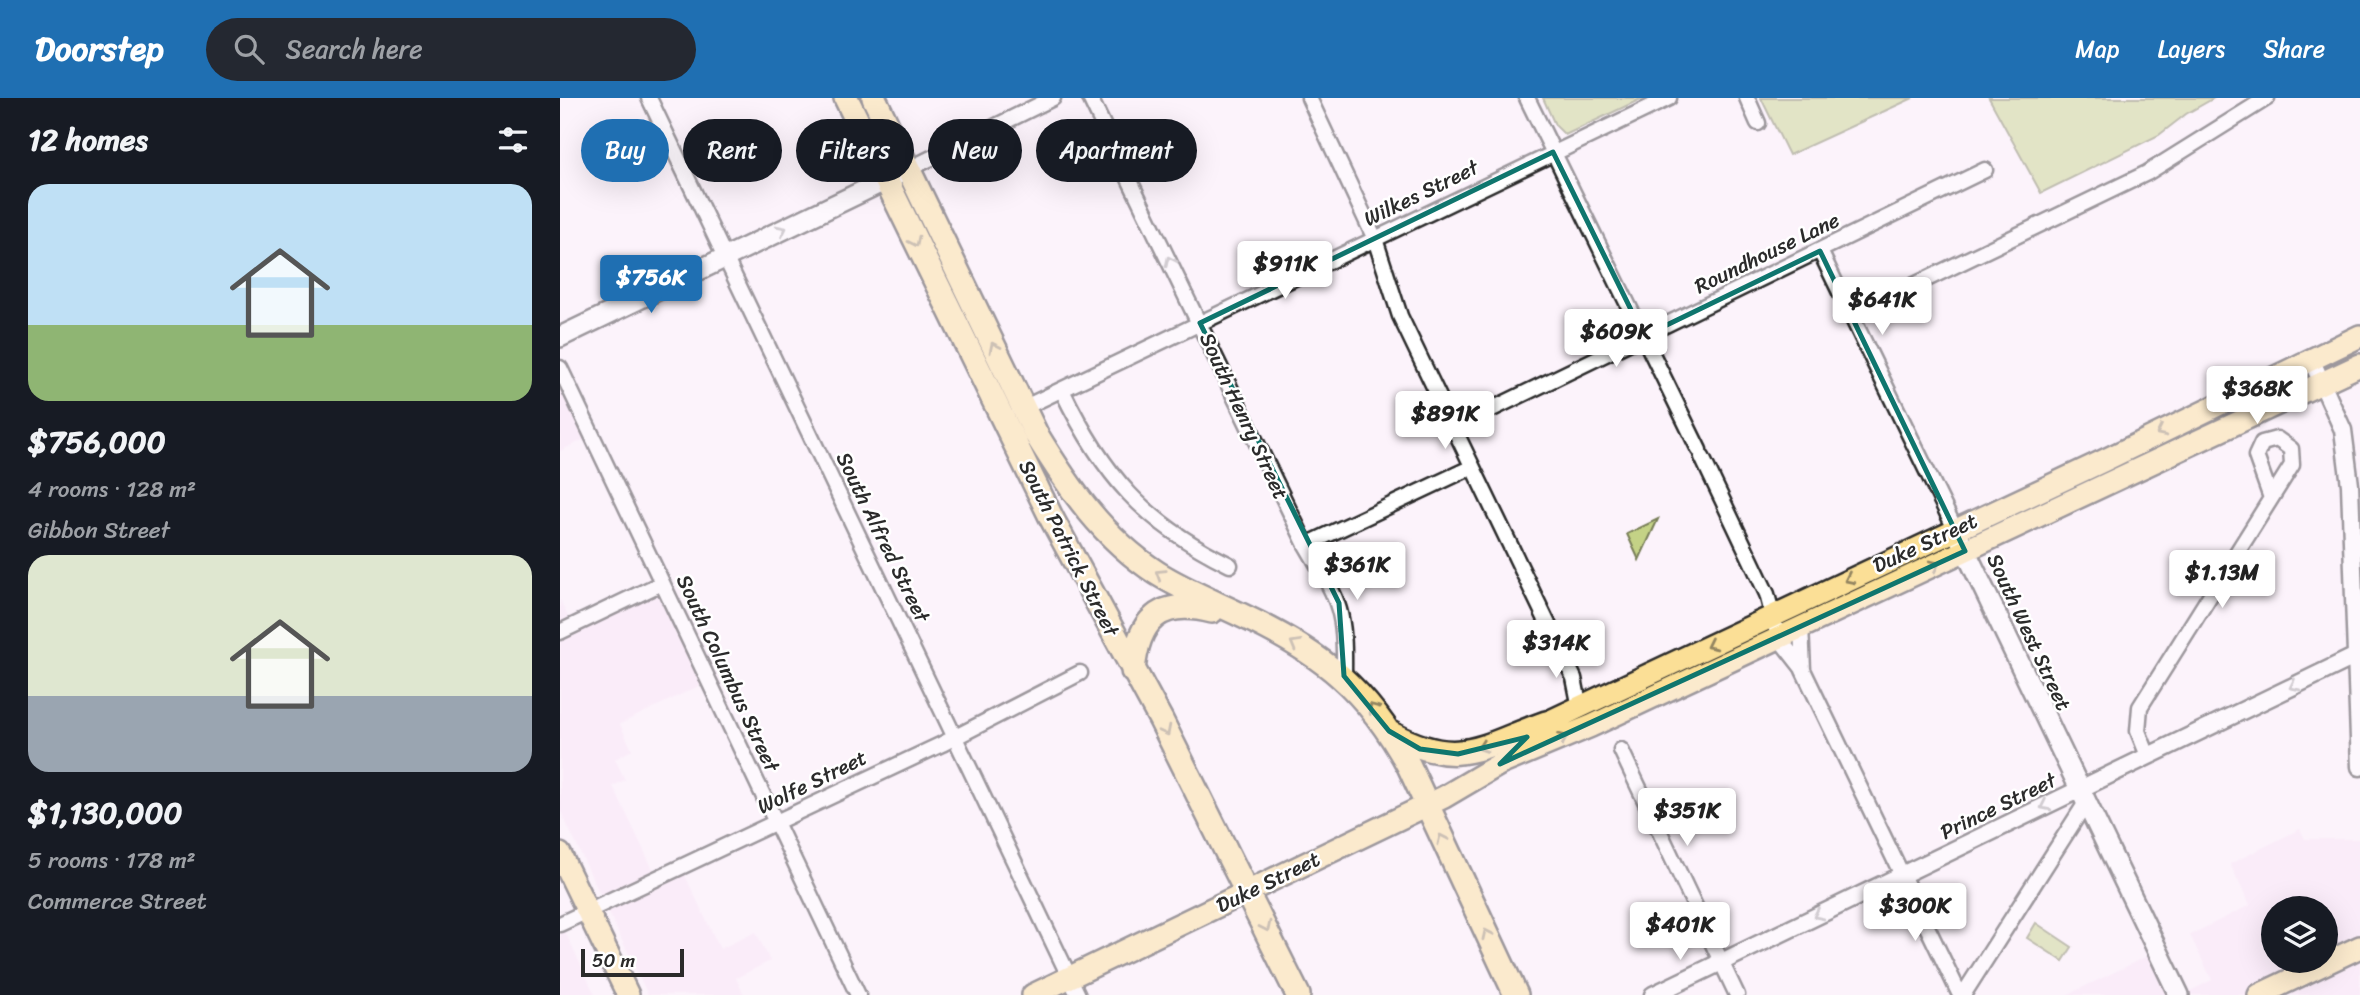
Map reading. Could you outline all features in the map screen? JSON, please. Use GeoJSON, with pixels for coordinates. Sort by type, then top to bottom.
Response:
{"type":"FeatureCollection","features":[{"type":"Feature","properties":{"kind":"highway","name":"South Patrick Street"},"geometry":{"type":"LineString","coordinates":[[846,98],[856,119]]}},
{"type":"Feature","properties":{"kind":"highway","name":"South Patrick Street"},"geometry":{"type":"LineString","coordinates":[[874,98],[884,119]]}},
{"type":"Feature","properties":{"kind":"highway","name":"South Patrick Street"},"geometry":{"type":"LineString","coordinates":[[885,182],[1002,418],[1249,891],[1298,995]]}},
{"type":"Feature","properties":{"kind":"highway","name":"South Patrick Street"},"geometry":{"type":"LineString","coordinates":[[913,182],[1024,408],[1066,484],[1111,535],[1158,573],[1314,655],[1343,676]]}},
{"type":"Feature","properties":{"kind":"highway"},"geometry":{"type":"LineString","coordinates":[[1133,671],[1138,639],[1151,619],[1164,610],[1178,605],[1193,606],[1243,616]]}},
{"type":"Feature","properties":{"kind":"highway"},"geometry":{"type":"LineString","coordinates":[[1343,676],[1392,734],[1516,995]]}},
{"type":"Feature","properties":{"kind":"highway"},"geometry":{"type":"LineString","coordinates":[[1392,734],[1420,749],[1458,754],[1546,723]]}},
{"type":"Feature","properties":{"kind":"main road"},"geometry":{"type":"LineString","coordinates":[[560,337],[883,182]]}},
{"type":"Feature","properties":{"kind":"main road","name":"Duke Street"},"geometry":{"type":"LineString","coordinates":[[1500,764],[1546,723],[2103,461],[2360,336]]}},
{"type":"Feature","properties":{"kind":"main road","name":"Duke Street"},"geometry":{"type":"LineString","coordinates":[[1033,995],[1074,986],[1249,891],[1426,806],[1500,764],[1603,720],[2360,365]]}},
{"type":"Feature","properties":{"kind":"main road","name":"South West Street"},"geometry":{"type":"LineString","coordinates":[[1955,529],[2179,995]]}},
{"type":"Feature","properties":{"kind":"main road"},"geometry":{"type":"LineString","coordinates":[[560,853],[628,995]]}},
{"type":"Feature","properties":{"kind":"main road"},"geometry":{"type":"LineString","coordinates":[[2259,995],[2360,947]]}},
{"type":"Feature","properties":{"kind":"street","name":"South Alfred Street"},"geometry":{"type":"LineString","coordinates":[[649,98],[1074,986]]}},
{"type":"Feature","properties":{"kind":"street"},"geometry":{"type":"LineString","coordinates":[[914,167],[1053,98]]}},
{"type":"Feature","properties":{"kind":"street","name":"South Henry Street"},"geometry":{"type":"LineString","coordinates":[[1090,98],[1306,545],[1339,603],[1344,622],[1343,676]]}},
{"type":"Feature","properties":{"kind":"street"},"geometry":{"type":"LineString","coordinates":[[1309,98],[1375,239],[1399,316],[1559,644],[1574,678],[1580,708]]}},
{"type":"Feature","properties":{"kind":"street"},"geometry":{"type":"LineString","coordinates":[[1527,98],[1767,594],[1778,637],[1803,670],[1962,995]]}},
{"type":"Feature","properties":{"kind":"street","name":"Wilkes Street"},"geometry":{"type":"LineString","coordinates":[[1002,418],[1669,98]]}},
{"type":"Feature","properties":{"kind":"street"},"geometry":{"type":"LineString","coordinates":[[1747,98],[1758,123]]}},
{"type":"Feature","properties":{"kind":"street"},"geometry":{"type":"LineString","coordinates":[[1853,315],[2147,173],[2267,98]]}},
{"type":"Feature","properties":{"kind":"street","name":"Roundhouse Lane"},"geometry":{"type":"LineString","coordinates":[[1453,428],[1985,170]]}},
{"type":"Feature","properties":{"kind":"street","name":"South West Street"},"geometry":{"type":"LineString","coordinates":[[1820,251],[1955,529]]}},
{"type":"Feature","properties":{"kind":"street"},"geometry":{"type":"LineString","coordinates":[[2311,359],[2346,441],[2358,655],[2360,767]]}},
{"type":"Feature","properties":{"kind":"street","name":"South Columbus Street"},"geometry":{"type":"LineString","coordinates":[[560,369],[858,995]]}},
{"type":"Feature","properties":{"kind":"street"},"geometry":{"type":"LineString","coordinates":[[1062,390],[1098,457],[1124,490],[1178,537],[1230,565]]}},
{"type":"Feature","properties":{"kind":"street"},"geometry":{"type":"LineString","coordinates":[[1306,545],[1472,467]]}},
{"type":"Feature","properties":{"kind":"street"},"geometry":{"type":"LineString","coordinates":[[2148,756],[2137,731],[2140,707],[2271,498]]}},
{"type":"Feature","properties":{"kind":"street"},"geometry":{"type":"LineString","coordinates":[[560,632],[662,583]]}},
{"type":"Feature","properties":{"kind":"street"},"geometry":{"type":"LineString","coordinates":[[1801,626],[1803,670]]}},
{"type":"Feature","properties":{"kind":"street","name":"Prince Street"},"geometry":{"type":"LineString","coordinates":[[1654,995],[1902,875],[2082,797],[2148,756],[2358,655]]}},
{"type":"Feature","properties":{"kind":"street","name":"Wolfe Street"},"geometry":{"type":"LineString","coordinates":[[560,924],[776,824],[1080,673]]}},
{"type":"Feature","properties":{"kind":"street"},"geometry":{"type":"LineString","coordinates":[[1621,750],[1737,995]]}},
{"type":"Feature","properties":{"kind":"street"},"geometry":{"type":"LineString","coordinates":[[1962,995],[2082,797]]}},
{"type":"Feature","properties":{"kind":"highlighted area"},"geometry":{"type":"Polygon","coordinates":[[[1553,152],[1644,336],[1820,251],[1965,551],[1500,764],[1527,737],[1458,754],[1420,749],[1389,731],[1344,676],[1339,603],[1200,323],[1553,152]]]}},
{"type":"Feature","properties":{"kind":"shaded area"},"geometry":{"type":"Polygon","coordinates":[[[560,366],[593,435],[560,451],[560,366]]]}},
{"type":"Feature","properties":{"kind":"shaded area"},"geometry":{"type":"Polygon","coordinates":[[[663,584],[709,681],[620,724],[632,750],[615,759],[625,780],[613,786],[658,880],[682,869],[720,949],[756,932],[770,961],[736,978],[744,995],[648,995],[560,810],[560,600],[573,627],[663,584]]]}},
{"type":"Feature","properties":{"kind":"shaded area"},"geometry":{"type":"Polygon","coordinates":[[[2300,829],[2305,839],[2360,839],[2360,995],[2182,995],[2212,980],[2190,935],[2250,905],[2230,864],[2300,829]]]}},
{"type":"Feature","properties":{"kind":"shaded area"},"geometry":{"type":"Polygon","coordinates":[[[560,921],[595,995],[560,995],[560,921]]]}},
{"type":"Feature","properties":{"kind":"shaded area"},"geometry":{"type":"Polygon","coordinates":[[[2158,951],[2180,995],[2067,995],[2158,951]]]}},
{"type":"Feature","properties":{"kind":"green space"},"geometry":{"type":"Polygon","coordinates":[[[1543,98],[1643,98],[1565,135],[1555,125],[1543,98]]]}},
{"type":"Feature","properties":{"kind":"green space"},"geometry":{"type":"Polygon","coordinates":[[[1761,98],[1913,98],[1789,155],[1761,98]]]}},
{"type":"Feature","properties":{"kind":"green space"},"geometry":{"type":"Polygon","coordinates":[[[1989,98],[2214,98],[2186,114],[2159,135],[2041,193],[1989,98]]]}},
{"type":"Feature","properties":{"kind":"green space"},"geometry":{"type":"Polygon","coordinates":[[[1658,519],[1639,560],[1627,534],[1658,519]]]}},
{"type":"Feature","properties":{"kind":"green space"},"geometry":{"type":"Polygon","coordinates":[[[2036,923],[2072,947],[2063,961],[2027,938],[2036,923]]]}}]}
